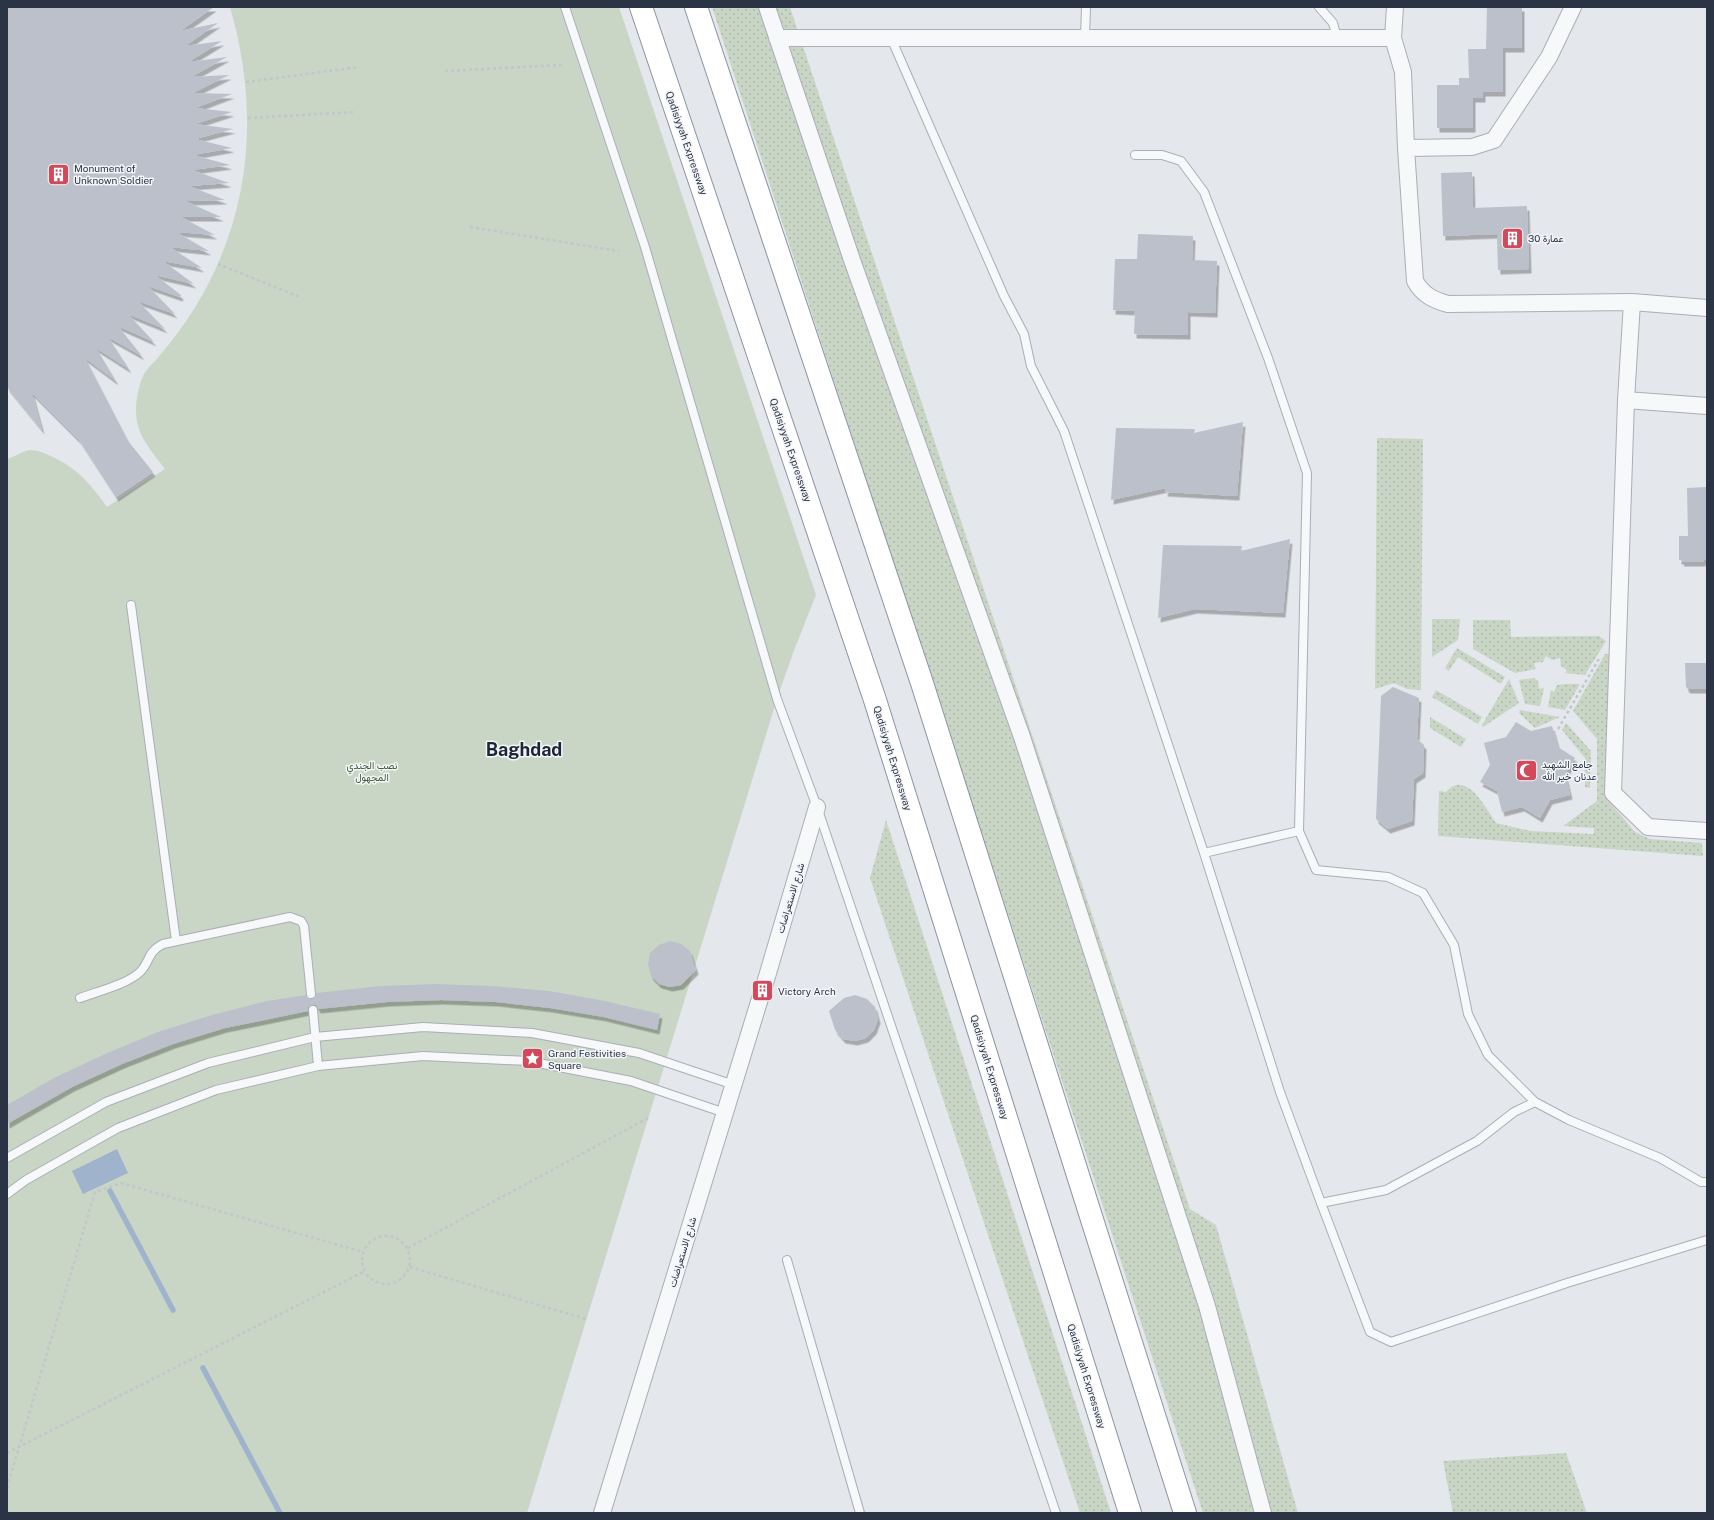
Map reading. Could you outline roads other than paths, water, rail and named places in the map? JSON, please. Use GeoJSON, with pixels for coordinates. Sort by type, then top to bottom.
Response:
{"type":"FeatureCollection","features":[{"type":"Feature","properties":{"kind":"highway","name":"Qadisiyyah Expressway"},"geometry":{"type":"LineString","coordinates":[[641,7],[875,700],[1130,1513]]}},
{"type":"Feature","properties":{"kind":"highway"},"geometry":{"type":"LineString","coordinates":[[696,7],[922,683],[1185,1513]]}},
{"type":"Feature","properties":{"kind":"street"},"geometry":{"type":"LineString","coordinates":[[767,7],[852,260],[1027,752],[1207,1306],[1264,1513]]}},
{"type":"Feature","properties":{"kind":"street"},"geometry":{"type":"LineString","coordinates":[[1395,7],[1393,38],[1403,72],[1406,148],[1415,281],[1420,291],[1433,300],[1448,304],[1632,302],[1707,308]]}},
{"type":"Feature","properties":{"kind":"street"},"geometry":{"type":"LineString","coordinates":[[1406,148],[1472,146],[1494,140],[1548,57],[1573,7]]}},
{"type":"Feature","properties":{"kind":"street"},"geometry":{"type":"LineString","coordinates":[[777,38],[1393,38]]}},
{"type":"Feature","properties":{"kind":"street"},"geometry":{"type":"LineString","coordinates":[[1632,302],[1626,400],[1613,793],[1648,827],[1707,831]]}},
{"type":"Feature","properties":{"kind":"street"},"geometry":{"type":"LineString","coordinates":[[1626,400],[1707,406]]}},
{"type":"Feature","properties":{"kind":"street","name":"شارع الاستعراضات"},"geometry":{"type":"LineString","coordinates":[[602,1513],[734,1085],[817,807]]}},
{"type":"Feature","properties":{"kind":"lane"},"geometry":{"type":"LineString","coordinates":[[565,7],[645,247],[777,699],[817,807],[1056,1513]]}},
{"type":"Feature","properties":{"kind":"lane"},"geometry":{"type":"LineString","coordinates":[[1085,38],[1086,7]]}},
{"type":"Feature","properties":{"kind":"lane"},"geometry":{"type":"LineString","coordinates":[[1319,7],[1333,23],[1337,38]]}},
{"type":"Feature","properties":{"kind":"lane"},"geometry":{"type":"LineString","coordinates":[[891,38],[1004,296],[1024,334],[1031,366],[1064,431],[1204,853],[1280,1092],[1370,1332],[1391,1342],[1567,1283],[1707,1240]]}},
{"type":"Feature","properties":{"kind":"lane"},"geometry":{"type":"LineString","coordinates":[[1135,155],[1162,155],[1180,161],[1204,192],[1268,358],[1307,473],[1299,831],[1316,870],[1388,878],[1423,893],[1454,945],[1468,1014],[1488,1055],[1535,1102],[1569,1120],[1660,1158],[1701,1182],[1707,1182]]}},
{"type":"Feature","properties":{"kind":"lane"},"geometry":{"type":"LineString","coordinates":[[131,605],[176,941]]}},
{"type":"Feature","properties":{"kind":"lane"},"geometry":{"type":"LineString","coordinates":[[1204,853],[1299,831]]}},
{"type":"Feature","properties":{"kind":"lane"},"geometry":{"type":"LineString","coordinates":[[80,998],[134,977],[146,964],[149,955],[155,948],[163,944],[290,917],[301,921],[304,926],[311,994]]}},
{"type":"Feature","properties":{"kind":"lane"},"geometry":{"type":"LineString","coordinates":[[313,1010],[318,1066]]}},
{"type":"Feature","properties":{"kind":"lane"},"geometry":{"type":"LineString","coordinates":[[7,1158],[113,1100],[208,1063],[315,1037],[423,1028],[532,1033],[639,1053],[734,1085]]}},
{"type":"Feature","properties":{"kind":"lane"},"geometry":{"type":"LineString","coordinates":[[7,1194],[26,1180],[118,1128],[216,1090],[318,1066],[423,1056],[528,1061],[631,1081],[725,1113]]}},
{"type":"Feature","properties":{"kind":"lane"},"geometry":{"type":"LineString","coordinates":[[1321,1203],[1386,1190],[1477,1141],[1514,1112],[1535,1102]]}},
{"type":"Feature","properties":{"kind":"lane"},"geometry":{"type":"LineString","coordinates":[[787,1260],[860,1513]]}},
{"type":"Feature","properties":{"kind":"water"},"geometry":{"type":"Polygon","coordinates":[[[117,1149],[128,1173],[83,1194],[72,1171],[117,1149]]]}},
{"type":"Feature","properties":{"kind":"waterway"},"geometry":{"type":"LineString","coordinates":[[110,1191],[173,1310]]}},
{"type":"Feature","properties":{"kind":"waterway"},"geometry":{"type":"LineString","coordinates":[[203,1368],[280,1513]]}},
{"type":"Feature","properties":{"kind":"place","name":"Monument of Unknown Soldier"},"geometry":{"type":"Point","coordinates":[58,174]}},
{"type":"Feature","properties":{"kind":"place","name":"عمارة 30"},"geometry":{"type":"Point","coordinates":[1513,238]}},
{"type":"Feature","properties":{"kind":"place","name":"جامع الشهيد عدنان خير الله"},"geometry":{"type":"Point","coordinates":[1527,770]}},
{"type":"Feature","properties":{"kind":"place","name":"Victory Arch"},"geometry":{"type":"Point","coordinates":[763,991]}},
{"type":"Feature","properties":{"kind":"place","name":"Grand Festivities Square"},"geometry":{"type":"Point","coordinates":[533,1059]}},
{"type":"Feature","properties":{"kind":"district","name":"Baghdad"},"geometry":{"type":"Point","coordinates":[524,749]}},
{"type":"Feature","properties":{"kind":"park label","name":"نصب الجندي المجهول"},"geometry":{"type":"Point","coordinates":[372,770]}}]}
